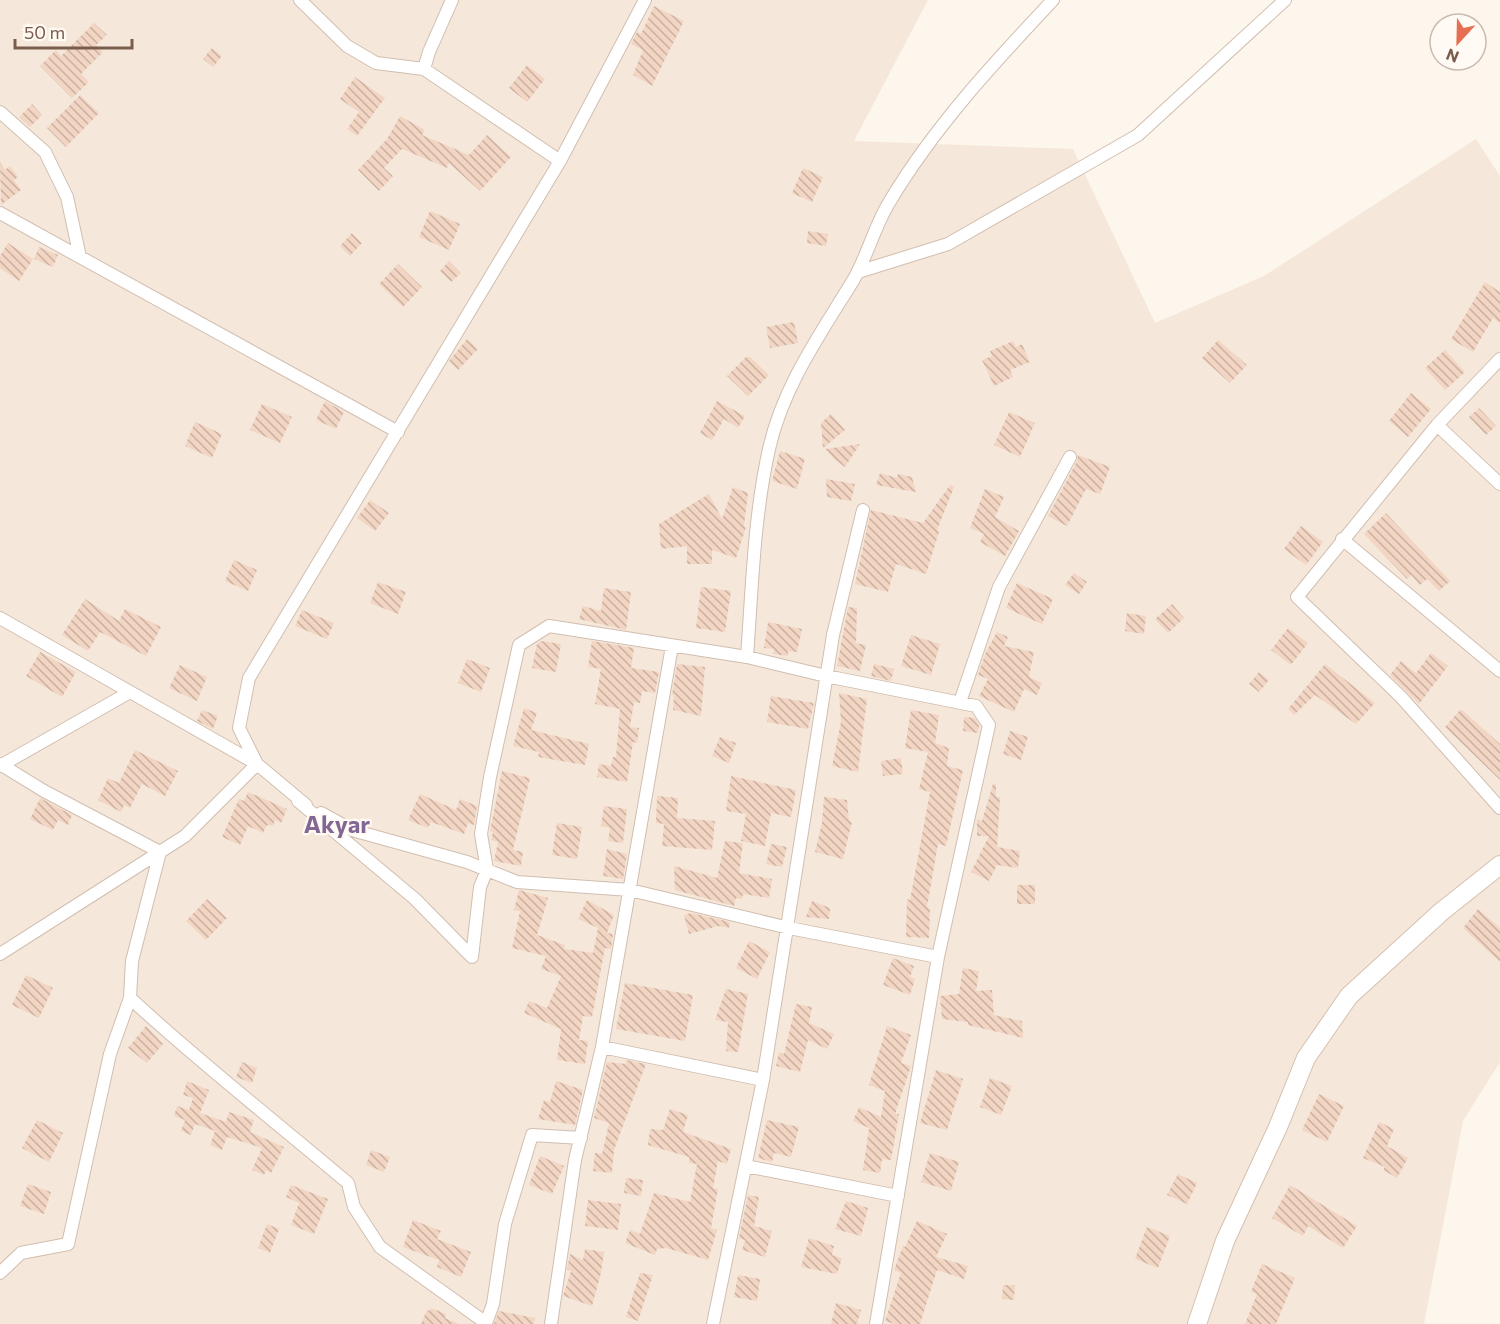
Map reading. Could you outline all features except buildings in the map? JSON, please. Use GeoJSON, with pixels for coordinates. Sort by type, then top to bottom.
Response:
{"type":"FeatureCollection","features":[{"type":"Feature","properties":{"kind":"main road"},"geometry":{"type":"LineString","coordinates":[[1197,1324],[1225,1241],[1278,1127],[1306,1058],[1349,996],[1441,912],[1500,865]]}},
{"type":"Feature","properties":{"kind":"street"},"geometry":{"type":"LineString","coordinates":[[300,0],[347,46],[376,63],[424,69],[560,162]]}},
{"type":"Feature","properties":{"kind":"street"},"geometry":{"type":"LineString","coordinates":[[424,69],[452,0]]}},
{"type":"Feature","properties":{"kind":"street"},"geometry":{"type":"LineString","coordinates":[[257,764],[239,728],[249,678],[560,162],[645,0]]}},
{"type":"Feature","properties":{"kind":"street"},"geometry":{"type":"LineString","coordinates":[[747,657],[752,584],[769,449],[787,390],[858,272],[888,203],[927,142],[966,93],[1053,0]]}},
{"type":"Feature","properties":{"kind":"street"},"geometry":{"type":"LineString","coordinates":[[858,272],[948,244],[1138,135],[1285,0]]}},
{"type":"Feature","properties":{"kind":"street"},"geometry":{"type":"LineString","coordinates":[[0,112],[45,152],[67,197],[80,257]]}},
{"type":"Feature","properties":{"kind":"street"},"geometry":{"type":"LineString","coordinates":[[0,213],[398,432]]}},
{"type":"Feature","properties":{"kind":"street"},"geometry":{"type":"LineString","coordinates":[[1500,359],[1437,425],[1297,597],[1401,697],[1500,808]]}},
{"type":"Feature","properties":{"kind":"street"},"geometry":{"type":"LineString","coordinates":[[1437,425],[1500,484]]}},
{"type":"Feature","properties":{"kind":"street"},"geometry":{"type":"LineString","coordinates":[[960,702],[999,586],[1070,457]]}},
{"type":"Feature","properties":{"kind":"street"},"geometry":{"type":"LineString","coordinates":[[713,1324],[763,1080],[789,928],[826,676],[863,510]]}},
{"type":"Feature","properties":{"kind":"street"},"geometry":{"type":"LineString","coordinates":[[1342,539],[1500,671]]}},
{"type":"Feature","properties":{"kind":"street"},"geometry":{"type":"LineString","coordinates":[[0,618],[257,764],[415,899],[472,957],[480,887],[487,870],[481,834],[490,777],[519,645],[549,626],[747,657],[826,676],[976,706],[989,725],[938,957],[876,1324]]}},
{"type":"Feature","properties":{"kind":"street"},"geometry":{"type":"LineString","coordinates":[[551,1324],[581,1138],[602,1047],[672,646]]}},
{"type":"Feature","properties":{"kind":"street"},"geometry":{"type":"LineString","coordinates":[[130,692],[1,765],[44,791],[160,852]]}},
{"type":"Feature","properties":{"kind":"street"},"geometry":{"type":"LineString","coordinates":[[0,954],[185,836],[257,764]]}},
{"type":"Feature","properties":{"kind":"street"},"geometry":{"type":"LineString","coordinates":[[298,801],[352,830],[487,870],[517,882],[630,890],[789,928],[938,957]]}},
{"type":"Feature","properties":{"kind":"street"},"geometry":{"type":"LineString","coordinates":[[0,1273],[21,1253],[68,1245],[110,1054],[130,998],[132,961],[160,852]]}},
{"type":"Feature","properties":{"kind":"street"},"geometry":{"type":"LineString","coordinates":[[130,998],[181,1045],[219,1074],[348,1183],[354,1207],[380,1247],[486,1323],[493,1305],[505,1224],[532,1135],[581,1138]]}},
{"type":"Feature","properties":{"kind":"street"},"geometry":{"type":"LineString","coordinates":[[602,1047],[763,1080]]}},
{"type":"Feature","properties":{"kind":"street"},"geometry":{"type":"LineString","coordinates":[[746,1166],[898,1197]]}},
{"type":"Feature","properties":{"kind":"shaded area"},"geometry":{"type":"Polygon","coordinates":[[[0,0],[928,0],[854,141],[1073,149],[1155,323],[1264,276],[1476,139],[1500,176],[1500,1062],[1463,1121],[1424,1324],[0,1324],[0,0]]]}},
{"type":"Feature","properties":{"kind":"district","name":"Akyar"},"geometry":{"type":"Point","coordinates":[337,823]}}]}
